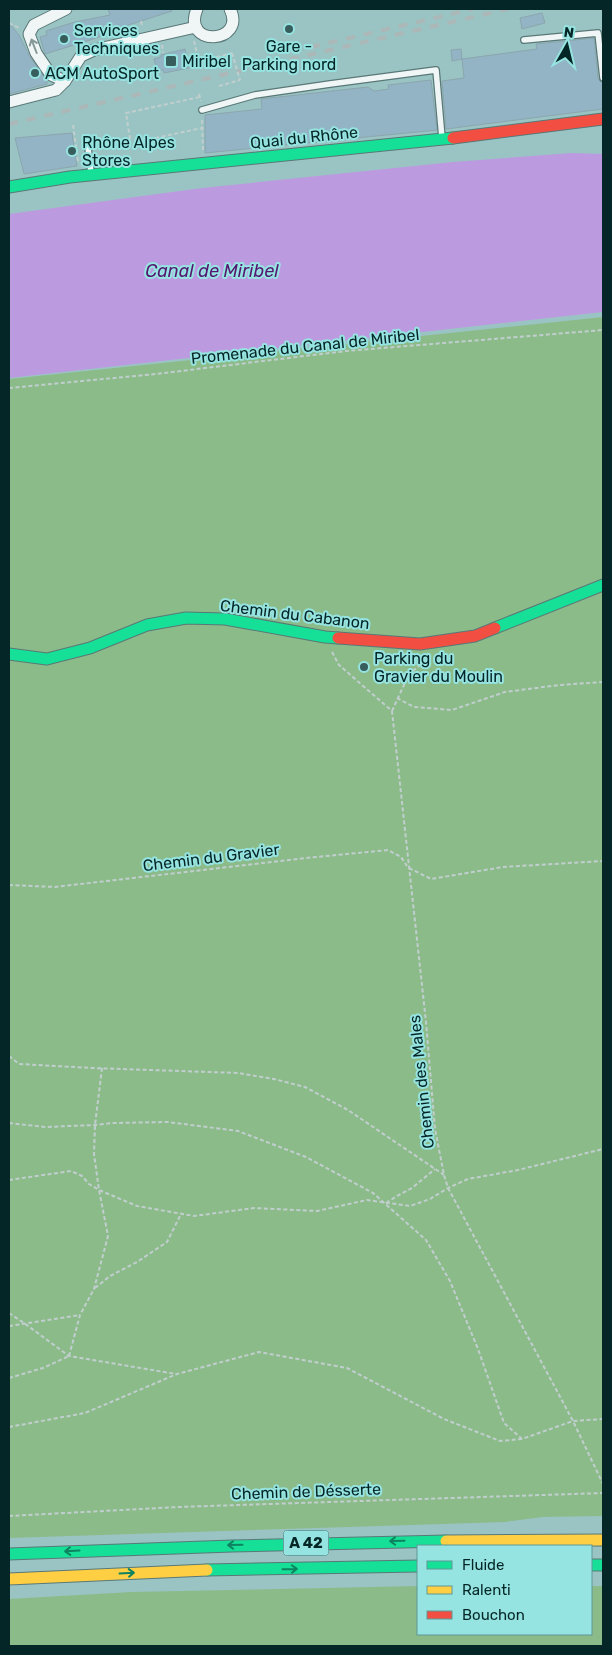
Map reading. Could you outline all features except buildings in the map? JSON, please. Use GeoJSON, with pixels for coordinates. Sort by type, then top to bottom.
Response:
{"type":"FeatureCollection","features":[{"type":"Feature","properties":{"kind":"main road","name":"Quai du Rhône"},"geometry":{"type":"LineString","coordinates":[[9,188],[70,177],[443,139],[603,119]]}},
{"type":"Feature","properties":{"kind":"main road","name":"Chemin du Cabanon"},"geometry":{"type":"LineString","coordinates":[[9,654],[47,659],[90,648],[147,625],[186,618],[226,619],[326,636],[420,644],[475,636],[603,585]]}},
{"type":"Feature","properties":{"kind":"main road","name":"A 42"},"geometry":{"type":"LineString","coordinates":[[9,1554],[178,1546],[378,1541],[603,1540]]}},
{"type":"Feature","properties":{"kind":"main road","name":"A 42"},"geometry":{"type":"LineString","coordinates":[[9,1579],[179,1571],[417,1566]]}},
{"type":"Feature","properties":{"kind":"street"},"geometry":{"type":"LineString","coordinates":[[65,80],[51,75],[36,53],[29,34],[34,25],[66,9]]}},
{"type":"Feature","properties":{"kind":"street"},"geometry":{"type":"LineString","coordinates":[[195,31],[194,15],[197,9]]}},
{"type":"Feature","properties":{"kind":"street"},"geometry":{"type":"LineString","coordinates":[[9,102],[56,90],[81,56],[94,50],[195,31],[205,36],[218,37],[224,34],[232,24],[233,18],[230,9]]}},
{"type":"Feature","properties":{"kind":"lane"},"geometry":{"type":"LineString","coordinates":[[524,40],[598,33],[603,78]]}},
{"type":"Feature","properties":{"kind":"lane"},"geometry":{"type":"LineString","coordinates":[[202,107],[256,95],[436,70],[443,139]]}},
{"type":"Feature","properties":{"kind":"lane"},"geometry":{"type":"LineString","coordinates":[[87,139],[91,176]]}},
{"type":"Feature","properties":{"kind":"path"},"geometry":{"type":"LineString","coordinates":[[195,31],[197,54]]}},
{"type":"Feature","properties":{"kind":"path"},"geometry":{"type":"LineString","coordinates":[[210,59],[232,53],[240,80],[219,86]]}},
{"type":"Feature","properties":{"kind":"path"},"geometry":{"type":"LineString","coordinates":[[199,94],[202,107]]}},
{"type":"Feature","properties":{"kind":"path"},"geometry":{"type":"LineString","coordinates":[[130,139],[126,113],[200,97]]}},
{"type":"Feature","properties":{"kind":"path"},"geometry":{"type":"LineString","coordinates":[[203,118],[204,150]]}},
{"type":"Feature","properties":{"kind":"path"},"geometry":{"type":"LineString","coordinates":[[73,125],[78,162]]}},
{"type":"Feature","properties":{"kind":"path"},"geometry":{"type":"LineString","coordinates":[[143,138],[146,140],[202,128]]}},
{"type":"Feature","properties":{"kind":"path","name":"Promenade du Canal de Miribel"},"geometry":{"type":"LineString","coordinates":[[9,388],[156,374],[346,351],[603,330]]}},
{"type":"Feature","properties":{"kind":"path"},"geometry":{"type":"LineString","coordinates":[[338,665],[392,711],[409,674],[430,657]]}},
{"type":"Feature","properties":{"kind":"path"},"geometry":{"type":"LineString","coordinates":[[397,698],[414,707],[452,710],[505,692],[603,682]]}},
{"type":"Feature","properties":{"kind":"path","name":"Chemin des Males"},"geometry":{"type":"LineString","coordinates":[[392,711],[426,1022],[434,1129],[444,1175],[448,1188],[572,1421],[603,1484]]}},
{"type":"Feature","properties":{"kind":"path","name":"Chemin du Gravier"},"geometry":{"type":"LineString","coordinates":[[9,885],[55,887],[388,850],[401,856],[408,868],[431,879],[503,867],[603,860]]}},
{"type":"Feature","properties":{"kind":"path"},"geometry":{"type":"LineString","coordinates":[[9,1056],[19,1064],[238,1072],[274,1079],[305,1088],[348,1110],[444,1175]]}},
{"type":"Feature","properties":{"kind":"path"},"geometry":{"type":"LineString","coordinates":[[69,1356],[80,1315],[94,1289],[108,1236],[94,1154],[95,1125],[102,1068]]}},
{"type":"Feature","properties":{"kind":"path"},"geometry":{"type":"LineString","coordinates":[[9,1123],[45,1127],[168,1122],[238,1131],[306,1157],[373,1193],[426,1240],[450,1281],[478,1349],[504,1422],[522,1439]]}},
{"type":"Feature","properties":{"kind":"path"},"geometry":{"type":"LineString","coordinates":[[9,1180],[71,1171],[82,1176],[89,1184],[99,1190],[137,1206],[194,1216],[254,1208],[317,1212],[367,1200],[410,1206],[430,1199],[468,1179],[518,1170],[603,1149]]}},
{"type":"Feature","properties":{"kind":"path"},"geometry":{"type":"LineString","coordinates":[[386,1203],[412,1188],[435,1168]]}},
{"type":"Feature","properties":{"kind":"path"},"geometry":{"type":"LineString","coordinates":[[94,1289],[110,1276],[137,1262],[167,1242],[180,1214]]}},
{"type":"Feature","properties":{"kind":"path"},"geometry":{"type":"LineString","coordinates":[[9,1313],[69,1356],[177,1374]]}},
{"type":"Feature","properties":{"kind":"path"},"geometry":{"type":"LineString","coordinates":[[9,1326],[80,1315]]}},
{"type":"Feature","properties":{"kind":"path"},"geometry":{"type":"LineString","coordinates":[[9,1427],[85,1413],[177,1374],[259,1352],[347,1368],[444,1420],[500,1441],[522,1439],[572,1421],[603,1419]]}},
{"type":"Feature","properties":{"kind":"path"},"geometry":{"type":"LineString","coordinates":[[9,1378],[43,1368],[69,1356]]}},
{"type":"Feature","properties":{"kind":"path","name":"Chemin de Désserte"},"geometry":{"type":"LineString","coordinates":[[9,1516],[178,1507],[603,1492]]}},
{"type":"Feature","properties":{"kind":"green space"},"geometry":{"type":"Polygon","coordinates":[[[603,317],[603,1516],[543,1517],[505,1522],[9,1538],[9,379],[603,317]]]}},
{"type":"Feature","properties":{"kind":"green space"},"geometry":{"type":"Polygon","coordinates":[[[417,1586],[417,1635],[592,1635],[592,1586],[603,1586],[603,1646],[9,1646],[9,1599],[131,1592],[417,1586]]]}},
{"type":"Feature","properties":{"kind":"water","name":"Canal de Miribel"},"geometry":{"type":"Polygon","coordinates":[[[572,153],[603,154],[603,312],[9,378],[9,214],[202,188],[453,162],[572,153]]]}},
{"type":"Feature","properties":{"kind":"railway"},"geometry":{"type":"LineString","coordinates":[[311,47],[473,9]]}},
{"type":"Feature","properties":{"kind":"railway"},"geometry":{"type":"LineString","coordinates":[[9,124],[508,9]]}},
{"type":"Feature","properties":{"kind":"traffic: fast"},"geometry":{"type":"LineString","coordinates":[[9,187],[70,177],[453,138]]}},
{"type":"Feature","properties":{"kind":"traffic: fast"},"geometry":{"type":"LineString","coordinates":[[495,628],[603,585]]}},
{"type":"Feature","properties":{"kind":"traffic: fast"},"geometry":{"type":"LineString","coordinates":[[9,654],[47,659],[90,648],[147,625],[186,618],[225,619],[338,638]]}},
{"type":"Feature","properties":{"kind":"traffic: fast"},"geometry":{"type":"LineString","coordinates":[[9,1554],[446,1541]]}},
{"type":"Feature","properties":{"kind":"traffic: fast"},"geometry":{"type":"LineString","coordinates":[[592,1565],[603,1565]]}},
{"type":"Feature","properties":{"kind":"traffic: fast"},"geometry":{"type":"LineString","coordinates":[[207,1570],[417,1566]]}},
{"type":"Feature","properties":{"kind":"traffic: slow"},"geometry":{"type":"LineString","coordinates":[[446,1541],[603,1540]]}},
{"type":"Feature","properties":{"kind":"traffic: slow"},"geometry":{"type":"LineString","coordinates":[[9,1579],[207,1570]]}},
{"type":"Feature","properties":{"kind":"traffic: jam"},"geometry":{"type":"LineString","coordinates":[[453,138],[603,119]]}},
{"type":"Feature","properties":{"kind":"traffic: jam"},"geometry":{"type":"LineString","coordinates":[[338,638],[420,644],[475,636],[495,628]]}},
{"type":"Feature","properties":{"kind":"place","name":"Gare - Parking nord"},"geometry":{"type":"Point","coordinates":[289,29]}},
{"type":"Feature","properties":{"kind":"place","name":"Services Techniques"},"geometry":{"type":"Point","coordinates":[64,39]}},
{"type":"Feature","properties":{"kind":"place","name":"Miribel"},"geometry":{"type":"Point","coordinates":[171,61]}},
{"type":"Feature","properties":{"kind":"place","name":"ACM AutoSport"},"geometry":{"type":"Point","coordinates":[35,73]}},
{"type":"Feature","properties":{"kind":"place","name":"Rhône Alpes Stores"},"geometry":{"type":"Point","coordinates":[72,151]}},
{"type":"Feature","properties":{"kind":"place","name":"Parking du Gravier du Moulin"},"geometry":{"type":"Point","coordinates":[364,667]}}]}
